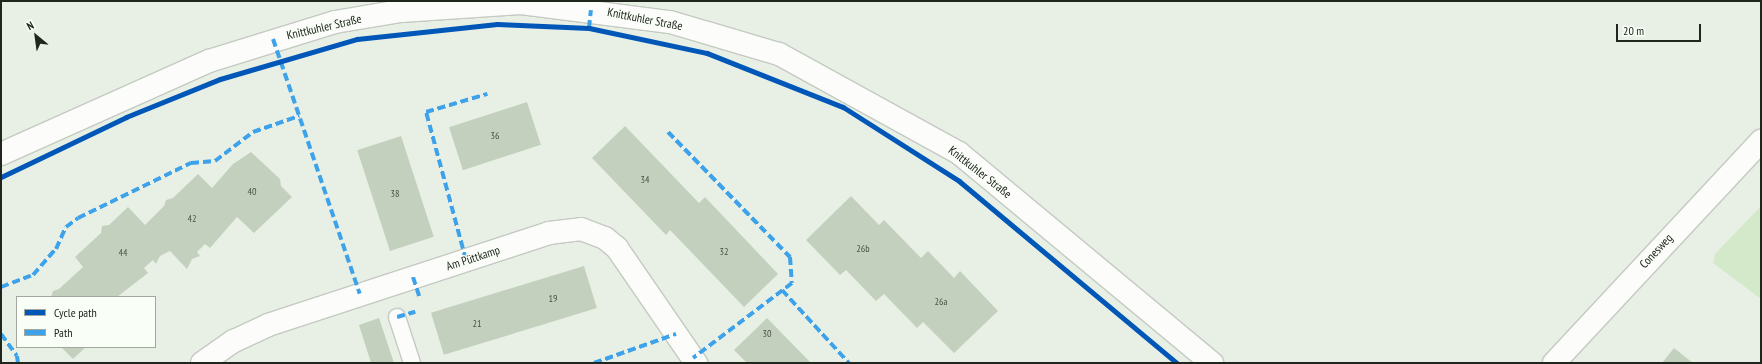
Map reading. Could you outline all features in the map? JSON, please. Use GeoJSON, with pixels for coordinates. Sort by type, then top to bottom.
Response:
{"type":"FeatureCollection","features":[{"type":"Feature","properties":{"kind":"street","name":"Knittkuhler Straße"},"geometry":{"type":"LineString","coordinates":[[1,154],[209,61],[335,22],[401,11],[481,5],[521,3],[592,4],[670,22],[779,54],[871,102],[959,153],[1212,363]]}},
{"type":"Feature","properties":{"kind":"street","name":"Conesweg"},"geometry":{"type":"LineString","coordinates":[[1554,363],[1761,141]]}},
{"type":"Feature","properties":{"kind":"street","name":"Am Püttkamp"},"geometry":{"type":"LineString","coordinates":[[202,363],[234,341],[268,325],[549,233],[581,229],[605,238],[618,248],[696,363]]}},
{"type":"Feature","properties":{"kind":"lane"},"geometry":{"type":"LineString","coordinates":[[397,317],[412,363]]}},
{"type":"Feature","properties":{"kind":"green space"},"geometry":{"type":"Polygon","coordinates":[[[1761,206],[1761,299],[1713,263],[1715,254],[1761,206]]]}},
{"type":"Feature","properties":{"kind":"building"},"geometry":{"type":"Polygon","coordinates":[[[527,102],[541,145],[463,170],[449,127],[527,102]]]}},
{"type":"Feature","properties":{"kind":"building"},"geometry":{"type":"Polygon","coordinates":[[[625,126],[699,203],[705,197],[778,274],[744,307],[670,230],[666,235],[592,158],[625,126]]]}},
{"type":"Feature","properties":{"kind":"building"},"geometry":{"type":"Polygon","coordinates":[[[401,136],[434,237],[390,251],[357,150],[401,136]]]}},
{"type":"Feature","properties":{"kind":"building"},"geometry":{"type":"Polygon","coordinates":[[[251,152],[280,179],[281,186],[292,197],[254,233],[237,217],[210,248],[205,244],[197,252],[200,256],[192,259],[187,269],[170,251],[160,256],[156,264],[153,260],[144,268],[148,273],[118,296],[51,296],[53,291],[59,289],[83,267],[75,257],[101,233],[102,226],[109,225],[128,207],[145,225],[164,206],[166,200],[173,198],[198,174],[212,188],[233,164],[251,152]]]}},
{"type":"Feature","properties":{"kind":"building"},"geometry":{"type":"Polygon","coordinates":[[[851,196],[879,225],[884,220],[921,258],[928,251],[954,278],[960,271],[998,311],[954,353],[923,322],[917,328],[884,294],[876,301],[846,270],[840,275],[806,240],[851,196]]]}},
{"type":"Feature","properties":{"kind":"building"},"geometry":{"type":"Polygon","coordinates":[[[584,266],[597,308],[444,355],[431,313],[584,266]]]}},
{"type":"Feature","properties":{"kind":"building"},"geometry":{"type":"Polygon","coordinates":[[[379,318],[394,363],[371,363],[359,325],[379,318]]]}},
{"type":"Feature","properties":{"kind":"building"},"geometry":{"type":"Polygon","coordinates":[[[767,318],[811,363],[747,363],[734,350],[767,318]]]}},
{"type":"Feature","properties":{"kind":"building"},"geometry":{"type":"Polygon","coordinates":[[[62,348],[85,348],[73,359],[62,348]]]}},
{"type":"Feature","properties":{"kind":"building"},"geometry":{"type":"Polygon","coordinates":[[[1674,348],[1693,363],[1662,363],[1674,348]]]}},
{"type":"Feature","properties":{"kind":"marked path"},"geometry":{"type":"LineString","coordinates":[[589,28],[591,10]]}},
{"type":"Feature","properties":{"kind":"marked path"},"geometry":{"type":"LineString","coordinates":[[273,39],[360,294]]}},
{"type":"Feature","properties":{"kind":"marked path"},"geometry":{"type":"LineString","coordinates":[[466,260],[426,112],[487,94]]}},
{"type":"Feature","properties":{"kind":"marked path"},"geometry":{"type":"LineString","coordinates":[[1,287],[33,275],[56,249],[66,227],[78,218],[191,163],[215,161],[253,132],[299,116]]}},
{"type":"Feature","properties":{"kind":"marked path"},"geometry":{"type":"LineString","coordinates":[[668,132],[790,257],[792,283],[693,358]]}},
{"type":"Feature","properties":{"kind":"marked path"},"geometry":{"type":"LineString","coordinates":[[413,277],[419,296]]}},
{"type":"Feature","properties":{"kind":"marked path"},"geometry":{"type":"LineString","coordinates":[[782,290],[849,363]]}},
{"type":"Feature","properties":{"kind":"marked path"},"geometry":{"type":"LineString","coordinates":[[397,317],[415,312]]}},
{"type":"Feature","properties":{"kind":"marked path"},"geometry":{"type":"LineString","coordinates":[[1,334],[17,356],[18,363]]}},
{"type":"Feature","properties":{"kind":"marked path"},"geometry":{"type":"LineString","coordinates":[[594,363],[676,334]]}},
{"type":"Feature","properties":{"kind":"cycle path"},"geometry":{"type":"LineString","coordinates":[[1,177],[126,117],[220,79],[357,39],[497,24],[589,28],[707,53],[843,107],[959,181],[1177,363]]}}]}
